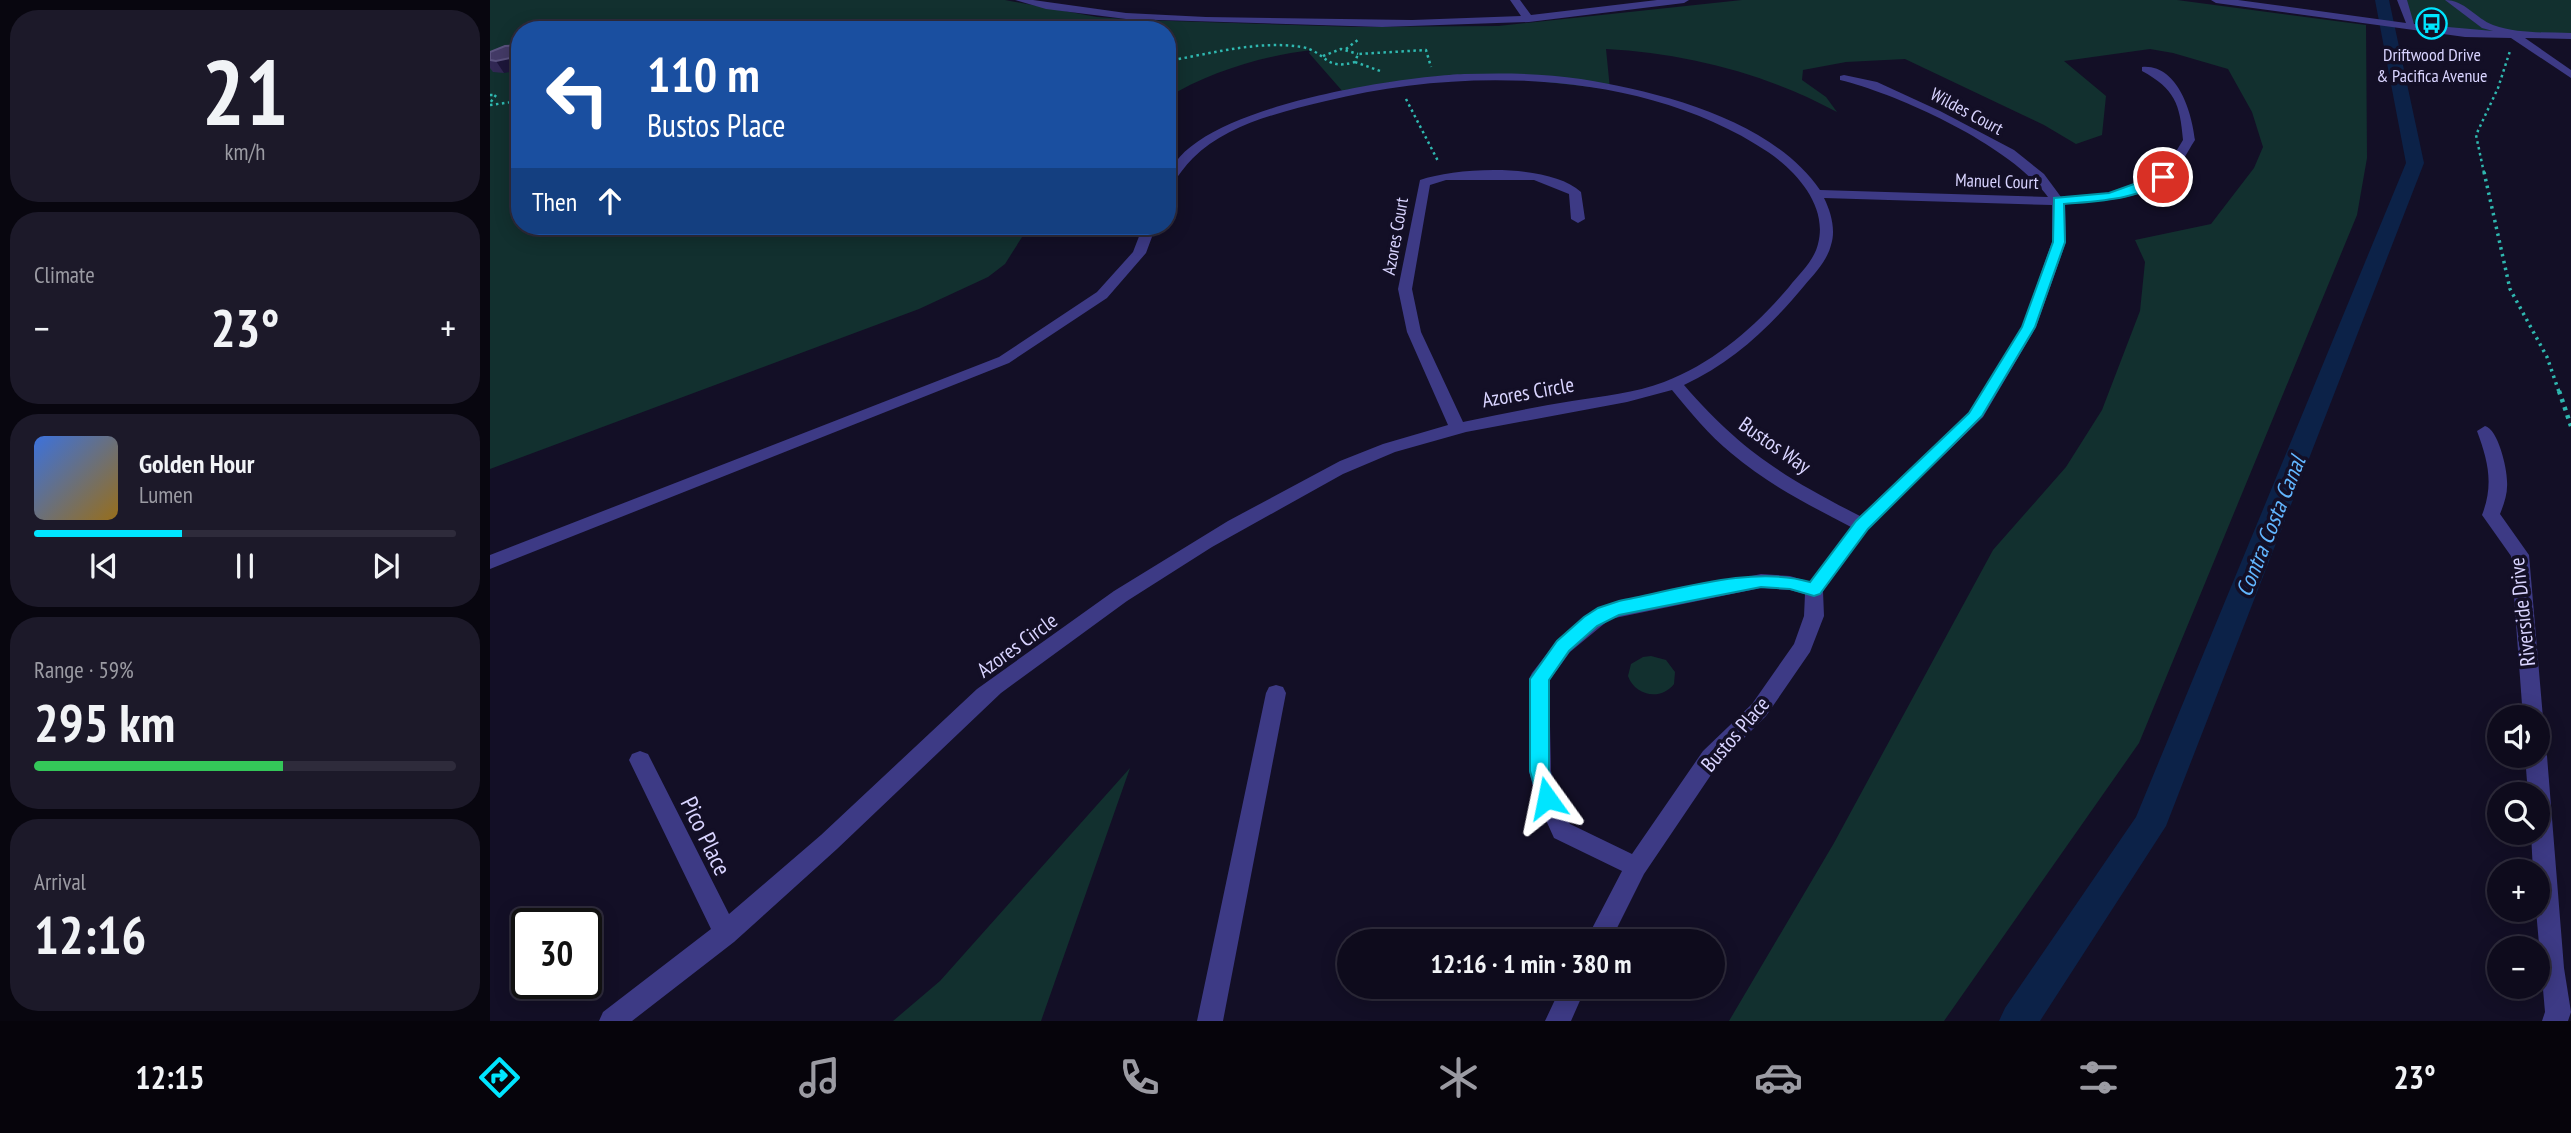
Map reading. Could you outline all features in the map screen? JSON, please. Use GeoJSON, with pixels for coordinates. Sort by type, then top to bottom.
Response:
{"type":"FeatureCollection","features":[{"type":"Feature","properties":{"kind":"street"},"geometry":{"type":"LineString","coordinates":[[1020,0],[1073,10],[1133,16],[1228,21],[1422,23],[1684,0]]}},
{"type":"Feature","properties":{"kind":"street"},"geometry":{"type":"LineString","coordinates":[[1050,0],[1139,12],[1421,17],[1525,15],[1622,0]]}},
{"type":"Feature","properties":{"kind":"street"},"geometry":{"type":"LineString","coordinates":[[1516,0],[1525,15]]}},
{"type":"Feature","properties":{"kind":"street"},"geometry":{"type":"LineString","coordinates":[[2216,0],[2465,34],[2571,36]]}},
{"type":"Feature","properties":{"kind":"street"},"geometry":{"type":"LineString","coordinates":[[2250,0],[2365,19]]}},
{"type":"Feature","properties":{"kind":"street"},"geometry":{"type":"LineString","coordinates":[[2402,0],[2410,25]]}},
{"type":"Feature","properties":{"kind":"street"},"geometry":{"type":"LineString","coordinates":[[2451,0],[2486,26],[2515,36],[2571,75]]}},
{"type":"Feature","properties":{"kind":"street","name":"Manuel Court"},"geometry":{"type":"LineString","coordinates":[[1817,194],[2058,201],[2110,196],[2143,187],[2163,177],[2189,141],[2182,101],[2166,79],[2146,69]]}},
{"type":"Feature","properties":{"kind":"street","name":"Azores Circle"},"geometry":{"type":"LineString","coordinates":[[612,1021],[726,934],[829,842],[986,693],[1143,579],[1259,511],[1362,458],[1457,426],[1590,403],[1675,384],[1717,362],[1781,307],[1826,250],[1826,225],[1817,194],[1804,173],[1767,145],[1728,125],[1662,101],[1580,83],[1498,76],[1398,83],[1315,99],[1264,114],[1222,134],[1191,153],[1176,172]]}},
{"type":"Feature","properties":{"kind":"street","name":"Wildes Court"},"geometry":{"type":"LineString","coordinates":[[1844,78],[1873,84],[1936,113],[2010,153],[2040,177],[2058,201]]}},
{"type":"Feature","properties":{"kind":"street"},"geometry":{"type":"LineString","coordinates":[[1445,176],[1536,176],[1575,192],[1578,219]]}},
{"type":"Feature","properties":{"kind":"street","name":"Azores Court"},"geometry":{"type":"LineString","coordinates":[[1445,176],[1424,183],[1405,289],[1414,332],[1457,426]]}},
{"type":"Feature","properties":{"kind":"street"},"geometry":{"type":"LineString","coordinates":[[1636,867],[1562,831],[1547,798],[1540,771],[1539,679],[1563,646],[1604,612],[1761,581],[1790,583],[1814,590],[1862,525],[1975,416],[1982,405],[2029,327],[2059,242],[2058,201]]}},
{"type":"Feature","properties":{"kind":"street"},"geometry":{"type":"LineString","coordinates":[[490,562],[1004,359],[1102,295],[1139,253],[1146,235]]}},
{"type":"Feature","properties":{"kind":"street","name":"Bustos Way"},"geometry":{"type":"LineString","coordinates":[[1675,384],[1710,425],[1744,456],[1775,478],[1862,525]]}},
{"type":"Feature","properties":{"kind":"street","name":"Riverside Drive"},"geometry":{"type":"LineString","coordinates":[[2485,431],[2500,470],[2500,496],[2491,515],[2520,555],[2532,705]]}},
{"type":"Feature","properties":{"kind":"street","name":"Bustos Place"},"geometry":{"type":"LineString","coordinates":[[1604,929],[1636,867],[1711,757],[1759,710],[1802,647],[1814,616],[1814,590]]}},
{"type":"Feature","properties":{"kind":"street"},"geometry":{"type":"LineString","coordinates":[[1210,1021],[1276,693]]}},
{"type":"Feature","properties":{"kind":"street","name":"Pico Place"},"geometry":{"type":"LineString","coordinates":[[640,760],[726,934]]}},
{"type":"Feature","properties":{"kind":"street"},"geometry":{"type":"LineString","coordinates":[[2537,768],[2558,1012],[2554,1021]]}},
{"type":"Feature","properties":{"kind":"street"},"geometry":{"type":"LineString","coordinates":[[1558,1021],[1568,999]]}},
{"type":"Feature","properties":{"kind":"path"},"geometry":{"type":"LineString","coordinates":[[2515,36],[2498,88],[2476,135],[2510,289],[2547,357],[2571,426]]}},
{"type":"Feature","properties":{"kind":"path"},"geometry":{"type":"LineString","coordinates":[[1176,60],[1282,46],[1312,50],[1323,56],[1327,63],[1345,65],[1355,62],[1358,54]]}},
{"type":"Feature","properties":{"kind":"path"},"geometry":{"type":"LineString","coordinates":[[1323,56],[1341,49],[1358,54],[1426,50],[1433,80]]}},
{"type":"Feature","properties":{"kind":"path"},"geometry":{"type":"LineString","coordinates":[[1398,83],[1445,176]]}},
{"type":"Feature","properties":{"kind":"path"},"geometry":{"type":"LineString","coordinates":[[490,95],[496,95],[490,104]]}},
{"type":"Feature","properties":{"kind":"path"},"geometry":{"type":"LineString","coordinates":[[490,104],[511,102]]}},
{"type":"Feature","properties":{"kind":"green space"},"geometry":{"type":"Polygon","coordinates":[[[490,0],[1005,0],[1097,17],[1172,21],[511,21],[511,235],[1023,235],[1005,264],[988,277],[919,309],[490,469],[490,0]]]}},
{"type":"Feature","properties":{"kind":"green space"},"geometry":{"type":"Polygon","coordinates":[[[1742,0],[2177,0],[2366,25],[2367,158],[2357,215],[2139,743],[1944,1021],[1729,1021],[1834,843],[1993,550],[2066,467],[2102,410],[2140,311],[2145,262],[2135,240],[2211,224],[2254,168],[2263,147],[2252,112],[2228,69],[2150,49],[2064,61],[2106,96],[2102,135],[2076,144],[2044,125],[1905,59],[1846,62],[1803,70],[1802,80],[1826,97],[1837,112],[1783,87],[1725,68],[1666,55],[1606,49],[1610,89],[1498,77],[1433,80],[1344,93],[1309,53],[1311,50],[1236,66],[1176,93],[1176,21],[1356,27],[1498,26],[1742,0]]]}},
{"type":"Feature","properties":{"kind":"green space"},"geometry":{"type":"Polygon","coordinates":[[[2402,0],[2571,0],[2571,36],[2461,30],[2410,22],[2402,0]]]}},
{"type":"Feature","properties":{"kind":"green space"},"geometry":{"type":"Polygon","coordinates":[[[1651,656],[1666,660],[1675,672],[1674,684],[1662,693],[1642,692],[1631,683],[1628,676],[1631,664],[1651,656]]]}},
{"type":"Feature","properties":{"kind":"green space"},"geometry":{"type":"Polygon","coordinates":[[[1130,768],[1041,1021],[893,1021],[940,981],[1130,768]]]}},
{"type":"Feature","properties":{"kind":"building"},"geometry":{"type":"Polygon","coordinates":[[[511,46],[511,58],[490,60],[490,52],[511,46]]]}},
{"type":"Feature","properties":{"kind":"waterway","name":"Contra Costa Canal"},"geometry":{"type":"LineString","coordinates":[[2018,1021],[2149,826],[2415,163],[2382,0]]}},
{"type":"Feature","properties":{"kind":"place","name":"Driftwood Drive & Pacifica Avenue"},"geometry":{"type":"Point","coordinates":[2432,23]}},
{"type":"Feature","properties":{"kind":"route"},"geometry":{"type":"LineString","coordinates":[[1547,798],[1540,771],[1539,679],[1563,646],[1604,612],[1619,608],[1761,581],[1790,583],[1814,590],[1862,525],[1975,416],[2029,327],[2059,242],[2058,201],[2110,196],[2143,187],[2163,177]]}}]}
